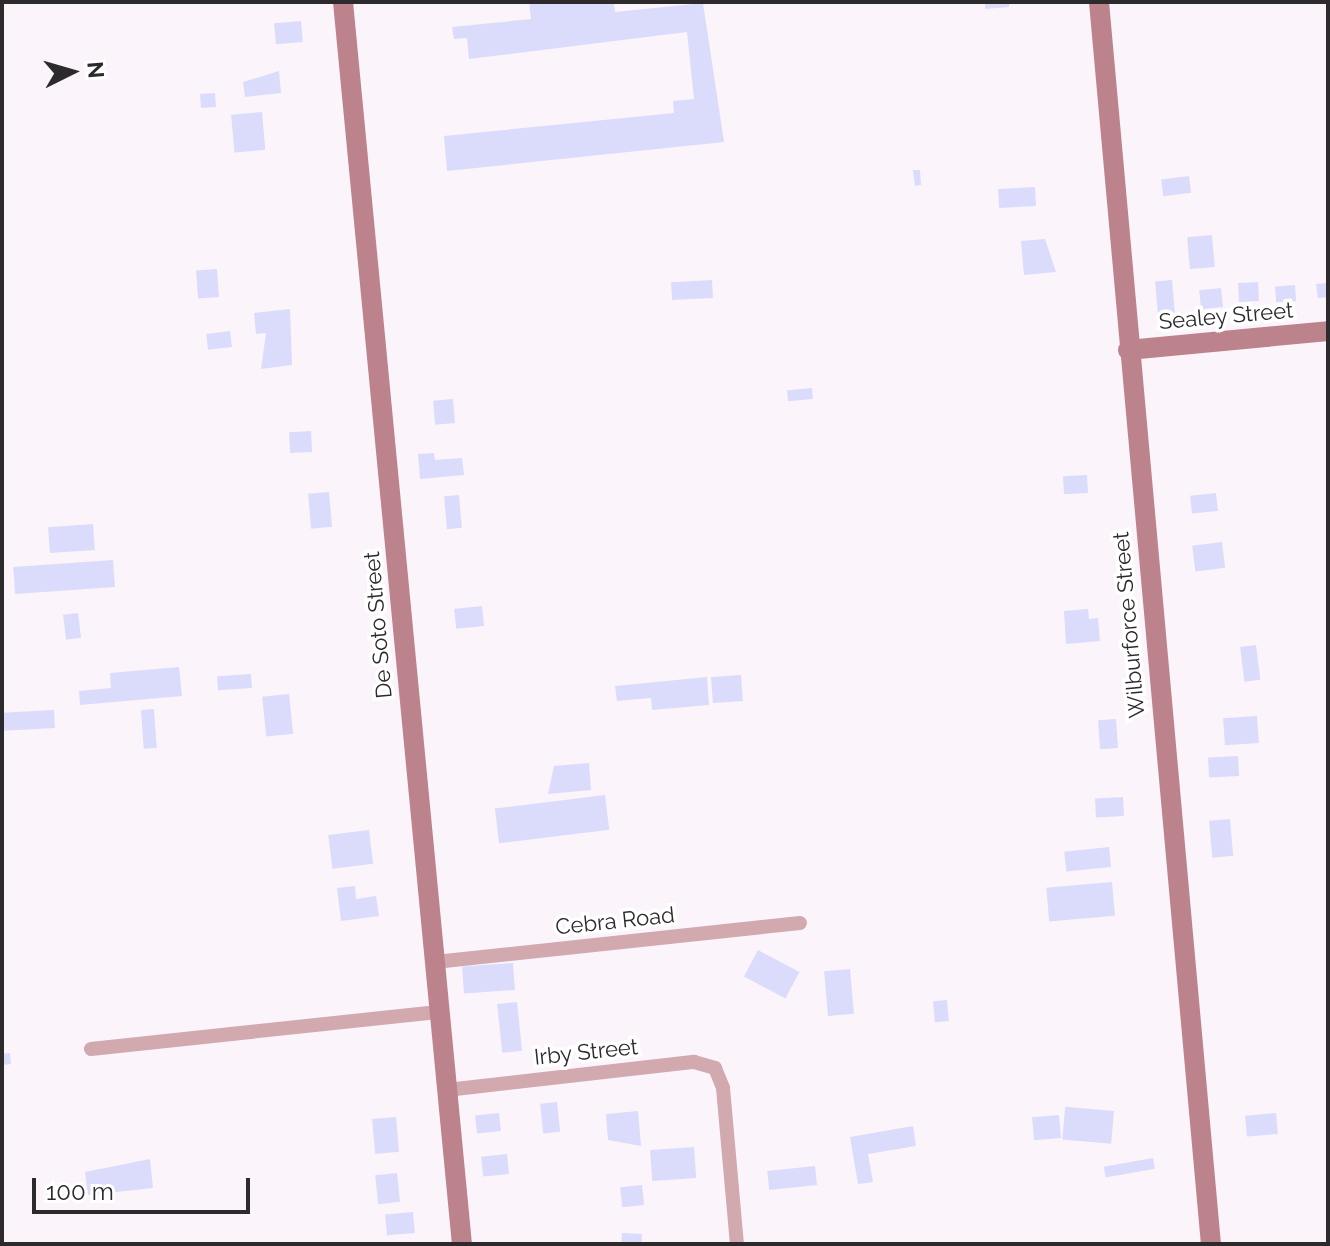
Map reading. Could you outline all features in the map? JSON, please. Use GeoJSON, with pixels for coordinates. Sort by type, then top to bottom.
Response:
{"type":"FeatureCollection","features":[{"type":"Feature","properties":{"kind":"street","name":"De Soto Street"},"geometry":{"type":"LineString","coordinates":[[343,2],[462,1244]]}},
{"type":"Feature","properties":{"kind":"street","name":"Wilburforce Street"},"geometry":{"type":"LineString","coordinates":[[1099,2],[1211,1244]]}},
{"type":"Feature","properties":{"kind":"street","name":"Sealey Street"},"geometry":{"type":"LineString","coordinates":[[1128,350],[1328,331]]}},
{"type":"Feature","properties":{"kind":"street","name":"Cebra Road"},"geometry":{"type":"LineString","coordinates":[[435,962],[800,923]]}},
{"type":"Feature","properties":{"kind":"street"},"geometry":{"type":"LineString","coordinates":[[91,1049],[440,1012]]}},
{"type":"Feature","properties":{"kind":"street","name":"Irby Street"},"geometry":{"type":"LineString","coordinates":[[447,1090],[694,1062],[715,1068],[721,1080],[737,1244]]}},
{"type":"Feature","properties":{"kind":"building"},"geometry":{"type":"Polygon","coordinates":[[[529,2],[614,2],[615,12],[703,3],[724,142],[447,171],[444,136],[674,113],[673,101],[694,99],[687,32],[469,59],[467,38],[454,39],[452,27],[531,19],[529,2]]]}},
{"type":"Feature","properties":{"kind":"building"},"geometry":{"type":"Polygon","coordinates":[[[985,2],[1009,2],[1009,7],[985,9],[985,2]]]}},
{"type":"Feature","properties":{"kind":"building"},"geometry":{"type":"Polygon","coordinates":[[[301,21],[303,42],[276,44],[274,23],[301,21]]]}},
{"type":"Feature","properties":{"kind":"building"},"geometry":{"type":"Polygon","coordinates":[[[279,71],[281,93],[245,97],[243,82],[279,71]]]}},
{"type":"Feature","properties":{"kind":"building"},"geometry":{"type":"Polygon","coordinates":[[[215,93],[216,107],[201,108],[200,94],[215,93]]]}},
{"type":"Feature","properties":{"kind":"building"},"geometry":{"type":"Polygon","coordinates":[[[262,112],[265,150],[234,153],[231,115],[262,112]]]}},
{"type":"Feature","properties":{"kind":"building"},"geometry":{"type":"Polygon","coordinates":[[[913,170],[920,170],[921,185],[915,186],[913,170]]]}},
{"type":"Feature","properties":{"kind":"building"},"geometry":{"type":"Polygon","coordinates":[[[1189,176],[1191,193],[1163,196],[1161,179],[1189,176]]]}},
{"type":"Feature","properties":{"kind":"building"},"geometry":{"type":"Polygon","coordinates":[[[1035,187],[1036,206],[999,208],[998,189],[1035,187]]]}},
{"type":"Feature","properties":{"kind":"building"},"geometry":{"type":"Polygon","coordinates":[[[1212,235],[1215,267],[1190,269],[1187,237],[1212,235]]]}},
{"type":"Feature","properties":{"kind":"building"},"geometry":{"type":"Polygon","coordinates":[[[1045,239],[1056,272],[1024,275],[1021,241],[1045,239]]]}},
{"type":"Feature","properties":{"kind":"building"},"geometry":{"type":"Polygon","coordinates":[[[217,269],[219,297],[198,298],[196,270],[217,269]]]}},
{"type":"Feature","properties":{"kind":"building"},"geometry":{"type":"Polygon","coordinates":[[[712,280],[713,298],[672,300],[671,282],[712,280]]]}},
{"type":"Feature","properties":{"kind":"building"},"geometry":{"type":"Polygon","coordinates":[[[1172,280],[1176,325],[1159,326],[1155,281],[1172,280]]]}},
{"type":"Feature","properties":{"kind":"building"},"geometry":{"type":"Polygon","coordinates":[[[1258,282],[1259,301],[1239,302],[1238,283],[1258,282]]]}},
{"type":"Feature","properties":{"kind":"building"},"geometry":{"type":"Polygon","coordinates":[[[1328,283],[1328,297],[1318,298],[1316,284],[1328,283]]]}},
{"type":"Feature","properties":{"kind":"building"},"geometry":{"type":"Polygon","coordinates":[[[1295,285],[1296,301],[1276,302],[1275,286],[1295,285]]]}},
{"type":"Feature","properties":{"kind":"building"},"geometry":{"type":"Polygon","coordinates":[[[1221,288],[1223,307],[1201,309],[1199,290],[1221,288]]]}},
{"type":"Feature","properties":{"kind":"building"},"geometry":{"type":"Polygon","coordinates":[[[290,309],[292,365],[261,369],[266,333],[256,334],[254,313],[290,309]]]}},
{"type":"Feature","properties":{"kind":"building"},"geometry":{"type":"Polygon","coordinates":[[[230,331],[232,347],[208,350],[206,334],[230,331]]]}},
{"type":"Feature","properties":{"kind":"building"},"geometry":{"type":"Polygon","coordinates":[[[812,388],[813,399],[788,401],[787,390],[812,388]]]}},
{"type":"Feature","properties":{"kind":"building"},"geometry":{"type":"Polygon","coordinates":[[[453,399],[455,423],[435,425],[433,401],[453,399]]]}},
{"type":"Feature","properties":{"kind":"building"},"geometry":{"type":"Polygon","coordinates":[[[311,431],[312,452],[290,453],[289,432],[311,431]]]}},
{"type":"Feature","properties":{"kind":"building"},"geometry":{"type":"Polygon","coordinates":[[[434,453],[435,460],[462,458],[464,475],[420,479],[418,454],[434,453]]]}},
{"type":"Feature","properties":{"kind":"building"},"geometry":{"type":"Polygon","coordinates":[[[1087,475],[1088,493],[1064,494],[1063,476],[1087,475]]]}},
{"type":"Feature","properties":{"kind":"building"},"geometry":{"type":"Polygon","coordinates":[[[329,492],[332,527],[311,529],[308,494],[329,492]]]}},
{"type":"Feature","properties":{"kind":"building"},"geometry":{"type":"Polygon","coordinates":[[[1216,493],[1218,511],[1192,514],[1190,496],[1216,493]]]}},
{"type":"Feature","properties":{"kind":"building"},"geometry":{"type":"Polygon","coordinates":[[[459,495],[462,528],[447,529],[444,496],[459,495]]]}},
{"type":"Feature","properties":{"kind":"building"},"geometry":{"type":"Polygon","coordinates":[[[93,524],[95,550],[50,553],[48,527],[93,524]]]}},
{"type":"Feature","properties":{"kind":"building"},"geometry":{"type":"Polygon","coordinates":[[[1222,542],[1225,568],[1195,571],[1192,546],[1222,542]]]}},
{"type":"Feature","properties":{"kind":"building"},"geometry":{"type":"Polygon","coordinates":[[[113,560],[115,587],[15,594],[13,567],[113,560]]]}},
{"type":"Feature","properties":{"kind":"building"},"geometry":{"type":"Polygon","coordinates":[[[482,606],[484,626],[456,629],[454,609],[482,606]]]}},
{"type":"Feature","properties":{"kind":"building"},"geometry":{"type":"Polygon","coordinates":[[[1088,609],[1089,619],[1098,618],[1100,641],[1066,644],[1064,611],[1088,609]]]}},
{"type":"Feature","properties":{"kind":"building"},"geometry":{"type":"Polygon","coordinates":[[[78,613],[81,638],[66,640],[63,615],[78,613]]]}},
{"type":"Feature","properties":{"kind":"building"},"geometry":{"type":"Polygon","coordinates":[[[1256,645],[1260,680],[1244,682],[1240,647],[1256,645]]]}},
{"type":"Feature","properties":{"kind":"building"},"geometry":{"type":"Polygon","coordinates":[[[179,667],[182,696],[80,705],[79,691],[111,688],[110,673],[179,667]]]}},
{"type":"Feature","properties":{"kind":"building"},"geometry":{"type":"Polygon","coordinates":[[[251,674],[252,688],[218,690],[217,676],[251,674]]]}},
{"type":"Feature","properties":{"kind":"building"},"geometry":{"type":"Polygon","coordinates":[[[741,675],[743,701],[713,703],[711,677],[741,675]]]}},
{"type":"Feature","properties":{"kind":"building"},"geometry":{"type":"Polygon","coordinates":[[[707,677],[709,705],[652,710],[651,698],[617,701],[615,686],[707,677]]]}},
{"type":"Feature","properties":{"kind":"building"},"geometry":{"type":"Polygon","coordinates":[[[289,694],[293,734],[266,737],[262,697],[289,694]]]}},
{"type":"Feature","properties":{"kind":"building"},"geometry":{"type":"Polygon","coordinates":[[[154,709],[157,748],[144,749],[141,710],[154,709]]]}},
{"type":"Feature","properties":{"kind":"building"},"geometry":{"type":"Polygon","coordinates":[[[54,710],[55,728],[3,731],[2,713],[54,710]]]}},
{"type":"Feature","properties":{"kind":"building"},"geometry":{"type":"Polygon","coordinates":[[[1257,716],[1259,743],[1225,745],[1223,718],[1257,716]]]}},
{"type":"Feature","properties":{"kind":"building"},"geometry":{"type":"Polygon","coordinates":[[[1116,719],[1118,748],[1100,749],[1098,720],[1116,719]]]}},
{"type":"Feature","properties":{"kind":"building"},"geometry":{"type":"Polygon","coordinates":[[[1238,756],[1239,776],[1209,778],[1208,758],[1238,756]]]}},
{"type":"Feature","properties":{"kind":"building"},"geometry":{"type":"Polygon","coordinates":[[[589,763],[591,790],[548,794],[554,766],[589,763]]]}},
{"type":"Feature","properties":{"kind":"building"},"geometry":{"type":"Polygon","coordinates":[[[605,795],[609,830],[499,843],[495,809],[605,795]]]}},
{"type":"Feature","properties":{"kind":"building"},"geometry":{"type":"Polygon","coordinates":[[[1123,797],[1124,816],[1096,817],[1095,798],[1123,797]]]}},
{"type":"Feature","properties":{"kind":"building"},"geometry":{"type":"Polygon","coordinates":[[[1230,819],[1233,856],[1212,858],[1209,821],[1230,819]]]}},
{"type":"Feature","properties":{"kind":"building"},"geometry":{"type":"Polygon","coordinates":[[[369,830],[373,864],[332,869],[328,835],[369,830]]]}},
{"type":"Feature","properties":{"kind":"building"},"geometry":{"type":"Polygon","coordinates":[[[1109,847],[1111,867],[1066,872],[1064,852],[1109,847]]]}},
{"type":"Feature","properties":{"kind":"building"},"geometry":{"type":"Polygon","coordinates":[[[1112,882],[1115,916],[1049,922],[1046,888],[1112,882]]]}},
{"type":"Feature","properties":{"kind":"building"},"geometry":{"type":"Polygon","coordinates":[[[355,886],[356,899],[376,896],[379,916],[341,921],[337,888],[355,886]]]}},
{"type":"Feature","properties":{"kind":"building"},"geometry":{"type":"Polygon","coordinates":[[[758,950],[799,972],[785,999],[744,976],[758,950]]]}},
{"type":"Feature","properties":{"kind":"building"},"geometry":{"type":"Polygon","coordinates":[[[513,963],[515,990],[464,993],[462,967],[513,963]]]}},
{"type":"Feature","properties":{"kind":"building"},"geometry":{"type":"Polygon","coordinates":[[[850,969],[854,1014],[828,1016],[824,971],[850,969]]]}},
{"type":"Feature","properties":{"kind":"building"},"geometry":{"type":"Polygon","coordinates":[[[947,1000],[949,1021],[935,1022],[933,1001],[947,1000]]]}},
{"type":"Feature","properties":{"kind":"building"},"geometry":{"type":"Polygon","coordinates":[[[517,1002],[522,1051],[502,1053],[497,1004],[517,1002]]]}},
{"type":"Feature","properties":{"kind":"building"},"geometry":{"type":"Polygon","coordinates":[[[10,1053],[11,1064],[2,1065],[2,1054],[10,1053]]]}},
{"type":"Feature","properties":{"kind":"building"},"geometry":{"type":"Polygon","coordinates":[[[557,1102],[560,1132],[543,1134],[540,1104],[557,1102]]]}},
{"type":"Feature","properties":{"kind":"building"},"geometry":{"type":"Polygon","coordinates":[[[1065,1107],[1114,1111],[1111,1144],[1062,1140],[1065,1107]]]}},
{"type":"Feature","properties":{"kind":"building"},"geometry":{"type":"Polygon","coordinates":[[[638,1111],[641,1146],[608,1140],[606,1114],[638,1111]]]}},
{"type":"Feature","properties":{"kind":"building"},"geometry":{"type":"Polygon","coordinates":[[[499,1113],[501,1131],[477,1133],[475,1116],[499,1113]]]}},
{"type":"Feature","properties":{"kind":"building"},"geometry":{"type":"Polygon","coordinates":[[[1276,1113],[1278,1134],[1247,1137],[1245,1116],[1276,1113]]]}},
{"type":"Feature","properties":{"kind":"building"},"geometry":{"type":"Polygon","coordinates":[[[1059,1115],[1061,1138],[1034,1140],[1032,1117],[1059,1115]]]}},
{"type":"Feature","properties":{"kind":"building"},"geometry":{"type":"Polygon","coordinates":[[[396,1117],[399,1152],[375,1154],[372,1119],[396,1117]]]}},
{"type":"Feature","properties":{"kind":"building"},"geometry":{"type":"Polygon","coordinates":[[[913,1126],[916,1146],[868,1154],[873,1182],[858,1184],[850,1137],[913,1126]]]}},
{"type":"Feature","properties":{"kind":"building"},"geometry":{"type":"Polygon","coordinates":[[[694,1147],[696,1178],[652,1181],[650,1150],[694,1147]]]}},
{"type":"Feature","properties":{"kind":"building"},"geometry":{"type":"Polygon","coordinates":[[[507,1154],[509,1174],[483,1177],[481,1157],[507,1154]]]}},
{"type":"Feature","properties":{"kind":"building"},"geometry":{"type":"Polygon","coordinates":[[[1153,1158],[1155,1169],[1106,1178],[1104,1167],[1153,1158]]]}},
{"type":"Feature","properties":{"kind":"building"},"geometry":{"type":"Polygon","coordinates":[[[150,1159],[153,1188],[88,1195],[85,1172],[150,1159]]]}},
{"type":"Feature","properties":{"kind":"building"},"geometry":{"type":"Polygon","coordinates":[[[815,1166],[817,1185],[769,1190],[767,1171],[815,1166]]]}},
{"type":"Feature","properties":{"kind":"building"},"geometry":{"type":"Polygon","coordinates":[[[397,1173],[400,1202],[378,1204],[375,1175],[397,1173]]]}},
{"type":"Feature","properties":{"kind":"building"},"geometry":{"type":"Polygon","coordinates":[[[642,1185],[644,1205],[622,1207],[620,1187],[642,1185]]]}},
{"type":"Feature","properties":{"kind":"building"},"geometry":{"type":"Polygon","coordinates":[[[413,1212],[415,1233],[387,1235],[385,1214],[413,1212]]]}},
{"type":"Feature","properties":{"kind":"building"},"geometry":{"type":"Polygon","coordinates":[[[622,1233],[642,1234],[641,1244],[621,1244],[622,1233]]]}}]}
